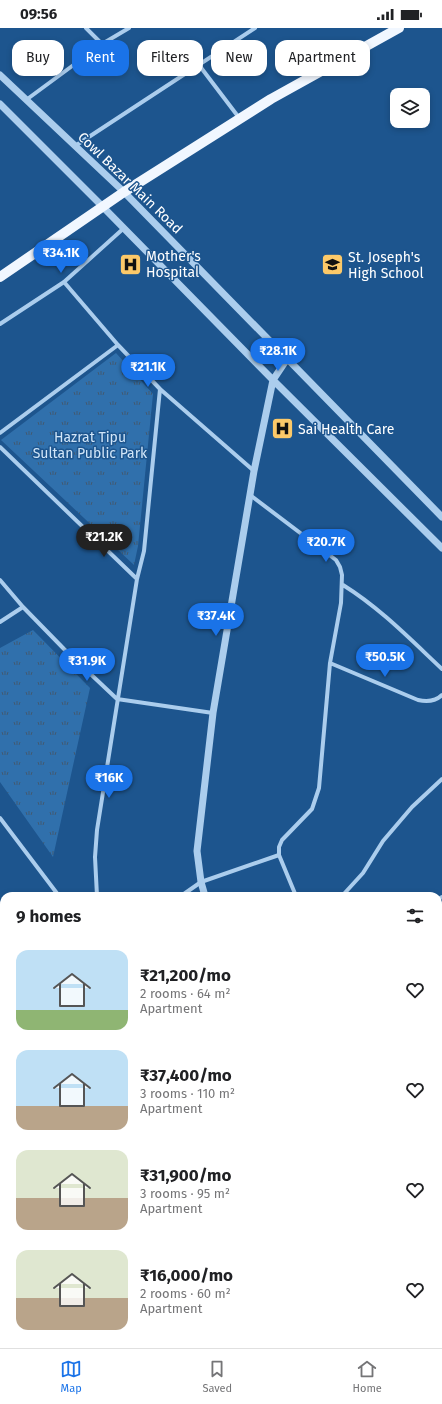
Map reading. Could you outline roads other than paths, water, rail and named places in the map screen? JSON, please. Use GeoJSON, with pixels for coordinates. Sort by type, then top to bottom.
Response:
{"type":"FeatureCollection","features":[{"type":"Feature","properties":{"kind":"main road"},"geometry":{"type":"LineString","coordinates":[[0,277],[124,192],[271,99],[399,28]]}},
{"type":"Feature","properties":{"kind":"street"},"geometry":{"type":"LineString","coordinates":[[86,28],[98,40]]}},
{"type":"Feature","properties":{"kind":"street"},"geometry":{"type":"LineString","coordinates":[[109,40],[129,28]]}},
{"type":"Feature","properties":{"kind":"street"},"geometry":{"type":"LineString","coordinates":[[203,63],[256,28]]}},
{"type":"Feature","properties":{"kind":"street"},"geometry":{"type":"LineString","coordinates":[[26,100],[72,66]]}},
{"type":"Feature","properties":{"kind":"street"},"geometry":{"type":"LineString","coordinates":[[203,69],[240,119]]}},
{"type":"Feature","properties":{"kind":"street","name":"Cowl Bazar Main Road"},"geometry":{"type":"LineString","coordinates":[[0,75],[124,192],[442,517]]}},
{"type":"Feature","properties":{"kind":"street"},"geometry":{"type":"LineString","coordinates":[[74,146],[183,76]]}},
{"type":"Feature","properties":{"kind":"street"},"geometry":{"type":"LineString","coordinates":[[0,104],[273,380],[442,548]]}},
{"type":"Feature","properties":{"kind":"street"},"geometry":{"type":"LineString","coordinates":[[0,324],[64,282],[124,228]]}},
{"type":"Feature","properties":{"kind":"street"},"geometry":{"type":"LineString","coordinates":[[64,282],[118,345],[160,389],[254,471]]}},
{"type":"Feature","properties":{"kind":"street"},"geometry":{"type":"LineString","coordinates":[[0,434],[118,345]]}},
{"type":"Feature","properties":{"kind":"street"},"geometry":{"type":"LineString","coordinates":[[204,892],[197,851],[212,713],[254,471],[273,380],[287,359]]}},
{"type":"Feature","properties":{"kind":"street"},"geometry":{"type":"LineString","coordinates":[[97,892],[95,857],[97,830],[137,579],[144,551],[160,389]]}},
{"type":"Feature","properties":{"kind":"street"},"geometry":{"type":"LineString","coordinates":[[0,447],[137,579]]}},
{"type":"Feature","properties":{"kind":"street"},"geometry":{"type":"LineString","coordinates":[[250,495],[336,560],[340,566],[342,575],[341,603],[330,663],[319,788],[312,809],[282,840],[279,848],[279,855],[294,892]]}},
{"type":"Feature","properties":{"kind":"street"},"geometry":{"type":"LineString","coordinates":[[0,580],[22,607],[64,650],[117,699],[212,713]]}},
{"type":"Feature","properties":{"kind":"street"},"geometry":{"type":"LineString","coordinates":[[342,585],[363,598],[387,617],[442,670]]}},
{"type":"Feature","properties":{"kind":"street"},"geometry":{"type":"LineString","coordinates":[[0,622],[22,607]]}},
{"type":"Feature","properties":{"kind":"street"},"geometry":{"type":"LineString","coordinates":[[330,663],[418,700],[431,701],[441,696],[442,702]]}},
{"type":"Feature","properties":{"kind":"street"},"geometry":{"type":"LineString","coordinates":[[346,892],[363,873],[383,841],[412,807],[442,779]]}},
{"type":"Feature","properties":{"kind":"street"},"geometry":{"type":"LineString","coordinates":[[0,818],[56,892]]}},
{"type":"Feature","properties":{"kind":"street"},"geometry":{"type":"LineString","coordinates":[[187,892],[201,882],[279,855]]}},
{"type":"Feature","properties":{"kind":"place","name":"Mother's Hospital"},"geometry":{"type":"Point","coordinates":[130,264]}},
{"type":"Feature","properties":{"kind":"place","name":"St. Joseph's High School"},"geometry":{"type":"Point","coordinates":[332,265]}},
{"type":"Feature","properties":{"kind":"place","name":"Sai Health Care"},"geometry":{"type":"Point","coordinates":[283,429]}},
{"type":"Feature","properties":{"kind":"park label","name":"Hazrat Tipu Sultan Public Park"},"geometry":{"type":"Point","coordinates":[90,446]}}]}
